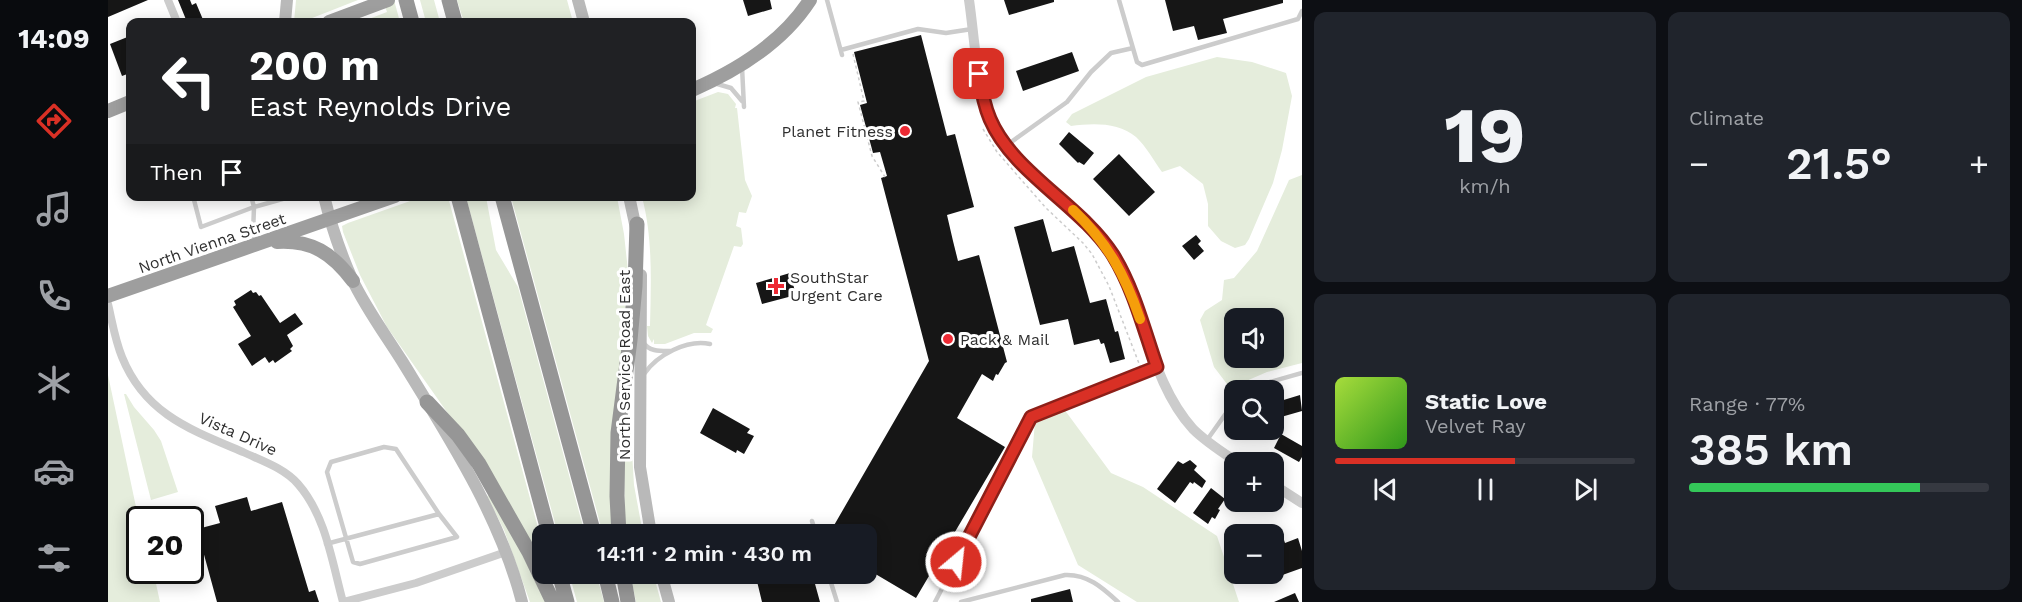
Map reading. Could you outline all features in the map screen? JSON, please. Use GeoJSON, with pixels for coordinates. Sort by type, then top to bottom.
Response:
{"type":"FeatureCollection","features":[{"type":"Feature","properties":{"kind":"highway"},"geometry":{"type":"LineString","coordinates":[[340,18],[387,0]]}},
{"type":"Feature","properties":{"kind":"highway"},"geometry":{"type":"LineString","coordinates":[[406,0],[411,18]]}},
{"type":"Feature","properties":{"kind":"highway"},"geometry":{"type":"LineString","coordinates":[[449,0],[454,18]]}},
{"type":"Feature","properties":{"kind":"highway"},"geometry":{"type":"LineString","coordinates":[[696,88],[742,64],[783,31],[810,0]]}},
{"type":"Feature","properties":{"kind":"highway"},"geometry":{"type":"LineString","coordinates":[[108,111],[126,104]]}},
{"type":"Feature","properties":{"kind":"highway","name":"North Vienna Street"},"geometry":{"type":"LineString","coordinates":[[108,296],[381,201]]}},
{"type":"Feature","properties":{"kind":"highway"},"geometry":{"type":"LineString","coordinates":[[459,201],[546,524]]}},
{"type":"Feature","properties":{"kind":"highway"},"geometry":{"type":"LineString","coordinates":[[503,201],[591,524]]}},
{"type":"Feature","properties":{"kind":"highway"},"geometry":{"type":"LineString","coordinates":[[618,524],[618,433],[632,318],[637,224]]}},
{"type":"Feature","properties":{"kind":"highway"},"geometry":{"type":"LineString","coordinates":[[261,244],[296,242],[315,247],[333,258],[353,281]]}},
{"type":"Feature","properties":{"kind":"highway"},"geometry":{"type":"LineString","coordinates":[[427,402],[458,435],[479,464],[529,552],[553,602]]}},
{"type":"Feature","properties":{"kind":"highway"},"geometry":{"type":"LineString","coordinates":[[562,584],[567,602]]}},
{"type":"Feature","properties":{"kind":"highway"},"geometry":{"type":"LineString","coordinates":[[608,584],[612,602]]}},
{"type":"Feature","properties":{"kind":"highway"},"geometry":{"type":"LineString","coordinates":[[625,584],[628,602]]}},
{"type":"Feature","properties":{"kind":"main road"},"geometry":{"type":"LineString","coordinates":[[285,18],[286,0]]}},
{"type":"Feature","properties":{"kind":"main road"},"geometry":{"type":"LineString","coordinates":[[578,0],[583,18]]}},
{"type":"Feature","properties":{"kind":"main road"},"geometry":{"type":"LineString","coordinates":[[325,201],[353,281],[482,498],[507,552],[522,602]]}},
{"type":"Feature","properties":{"kind":"main road","name":"North Service Road East"},"geometry":{"type":"LineString","coordinates":[[630,201],[637,224],[642,285],[639,381],[640,467],[649,524]]}},
{"type":"Feature","properties":{"kind":"main road"},"geometry":{"type":"LineString","coordinates":[[664,584],[669,602]]}},
{"type":"Feature","properties":{"kind":"street"},"geometry":{"type":"LineString","coordinates":[[168,0],[175,18]]}},
{"type":"Feature","properties":{"kind":"street"},"geometry":{"type":"LineString","coordinates":[[969,0],[981,85],[990,119],[1006,146],[1091,227],[1113,255],[1131,291],[1157,367],[1172,399],[1194,429],[1224,452]]}},
{"type":"Feature","properties":{"kind":"street","name":"Vista Drive"},"geometry":{"type":"LineString","coordinates":[[108,304],[121,356],[130,375],[153,405],[187,428],[284,471],[314,504],[343,602],[416,584],[507,552]]}},
{"type":"Feature","properties":{"kind":"street"},"geometry":{"type":"LineString","coordinates":[[1284,491],[1302,503]]}},
{"type":"Feature","properties":{"kind":"lane"},"geometry":{"type":"LineString","coordinates":[[827,0],[841,52],[918,29],[946,33],[973,28]]}},
{"type":"Feature","properties":{"kind":"lane"},"geometry":{"type":"LineString","coordinates":[[1119,0],[1137,62],[1142,65],[1298,19],[1302,11]]}},
{"type":"Feature","properties":{"kind":"lane"},"geometry":{"type":"LineString","coordinates":[[1006,146],[1067,102],[1091,72],[1112,53],[1133,48]]}},
{"type":"Feature","properties":{"kind":"lane"},"geometry":{"type":"LineString","coordinates":[[711,82],[731,88],[743,104],[742,64]]}},
{"type":"Feature","properties":{"kind":"lane"},"geometry":{"type":"LineString","coordinates":[[194,201],[201,227],[275,201]]}},
{"type":"Feature","properties":{"kind":"lane"},"geometry":{"type":"LineString","coordinates":[[252,201],[253,234],[261,244]]}},
{"type":"Feature","properties":{"kind":"lane"},"geometry":{"type":"LineString","coordinates":[[640,333],[646,347],[659,351],[673,351]]}},
{"type":"Feature","properties":{"kind":"lane"},"geometry":{"type":"LineString","coordinates":[[639,381],[651,365],[673,351],[693,344],[710,344]]}},
{"type":"Feature","properties":{"kind":"lane"},"geometry":{"type":"LineString","coordinates":[[935,602],[1031,417],[1157,367]]}},
{"type":"Feature","properties":{"kind":"lane"},"geometry":{"type":"LineString","coordinates":[[1277,380],[1302,373]]}},
{"type":"Feature","properties":{"kind":"lane"},"geometry":{"type":"LineString","coordinates":[[1207,440],[1224,416]]}},
{"type":"Feature","properties":{"kind":"lane"},"geometry":{"type":"LineString","coordinates":[[384,447],[396,449],[439,514],[457,537],[360,564],[353,562],[327,472],[331,462],[384,447]]}},
{"type":"Feature","properties":{"kind":"lane"},"geometry":{"type":"LineString","coordinates":[[326,544],[439,514]]}},
{"type":"Feature","properties":{"kind":"lane"},"geometry":{"type":"LineString","coordinates":[[961,602],[1065,575],[1078,575],[1103,588],[1118,602]]}},
{"type":"Feature","properties":{"kind":"lane"},"geometry":{"type":"LineString","coordinates":[[831,584],[837,602]]}},
{"type":"Feature","properties":{"kind":"path"},"geometry":{"type":"LineString","coordinates":[[853,53],[864,101],[858,102],[872,156],[885,177]]}},
{"type":"Feature","properties":{"kind":"path"},"geometry":{"type":"LineString","coordinates":[[1025,185],[1092,254],[1109,286],[1139,364]]}},
{"type":"Feature","properties":{"kind":"green space"},"geometry":{"type":"Polygon","coordinates":[[[296,0],[358,0],[312,18],[294,18],[296,0]]]}},
{"type":"Feature","properties":{"kind":"green space"},"geometry":{"type":"Polygon","coordinates":[[[383,0],[394,0],[399,18],[371,18],[387,12],[383,0]]]}},
{"type":"Feature","properties":{"kind":"green space"},"geometry":{"type":"Polygon","coordinates":[[[420,0],[434,0],[439,18],[425,18],[420,0]]]}},
{"type":"Feature","properties":{"kind":"green space"},"geometry":{"type":"Polygon","coordinates":[[[457,0],[567,0],[572,18],[463,18],[457,0]]]}},
{"type":"Feature","properties":{"kind":"green space"},"geometry":{"type":"Polygon","coordinates":[[[1217,57],[1252,62],[1286,73],[1292,96],[1273,183],[1249,239],[1245,245],[1235,248],[1221,241],[1208,226],[1208,204],[1203,184],[1180,166],[1162,172],[1140,141],[1122,129],[1096,124],[1071,126],[1066,122],[1072,114],[1146,77],[1217,57]]]}},
{"type":"Feature","properties":{"kind":"green space"},"geometry":{"type":"Polygon","coordinates":[[[718,92],[728,94],[736,104],[745,180],[752,196],[746,213],[739,212],[736,226],[741,228],[743,244],[741,247],[734,246],[706,325],[713,329],[711,333],[694,333],[665,344],[654,344],[654,339],[652,343],[648,336],[647,326],[650,326],[650,261],[648,228],[643,201],[696,201],[696,100],[718,92]]]}},
{"type":"Feature","properties":{"kind":"green space"},"geometry":{"type":"Polygon","coordinates":[[[1302,175],[1302,363],[1284,368],[1284,308],[1224,308],[1224,368],[1283,368],[1248,380],[1224,380],[1214,367],[1200,320],[1205,311],[1222,300],[1224,280],[1234,278],[1257,251],[1289,180],[1302,175]]]}},
{"type":"Feature","properties":{"kind":"green space"},"geometry":{"type":"Polygon","coordinates":[[[410,201],[449,201],[537,524],[532,524],[532,546],[485,466],[387,327],[360,275],[342,226],[410,201]]]}},
{"type":"Feature","properties":{"kind":"green space"},"geometry":{"type":"Polygon","coordinates":[[[467,201],[487,201],[496,250],[518,287],[582,524],[555,524],[467,201]]]}},
{"type":"Feature","properties":{"kind":"green space"},"geometry":{"type":"Polygon","coordinates":[[[512,201],[618,201],[628,271],[613,524],[600,524],[512,201]]]}},
{"type":"Feature","properties":{"kind":"green space"},"geometry":{"type":"Polygon","coordinates":[[[108,375],[136,506],[126,506],[126,584],[156,584],[160,602],[108,602],[108,375]]]}},
{"type":"Feature","properties":{"kind":"green space"},"geometry":{"type":"Polygon","coordinates":[[[124,394],[161,441],[178,492],[151,500],[124,394]]]}},
{"type":"Feature","properties":{"kind":"green space"},"geometry":{"type":"Polygon","coordinates":[[[1064,409],[1111,473],[1143,487],[1217,536],[1224,557],[1224,584],[1233,584],[1239,602],[1137,602],[1078,565],[1032,457],[1035,422],[1064,409]]]}},
{"type":"Feature","properties":{"kind":"green space"},"geometry":{"type":"Polygon","coordinates":[[[627,418],[630,418],[634,485],[641,524],[625,524],[624,457],[627,418]]]}},
{"type":"Feature","properties":{"kind":"green space"},"geometry":{"type":"Polygon","coordinates":[[[489,495],[505,520],[532,574],[532,584],[537,584],[546,602],[530,602],[504,530],[487,496],[489,495]]]}},
{"type":"Feature","properties":{"kind":"green space"},"geometry":{"type":"Polygon","coordinates":[[[572,584],[599,584],[604,602],[577,602],[572,584]]]}},
{"type":"Feature","properties":{"kind":"green space"},"geometry":{"type":"Polygon","coordinates":[[[632,584],[656,584],[661,602],[636,602],[632,584]]]}},
{"type":"Feature","properties":{"kind":"building"},"geometry":{"type":"Polygon","coordinates":[[[108,0],[148,0],[108,17],[108,0]]]}},
{"type":"Feature","properties":{"kind":"building"},"geometry":{"type":"Polygon","coordinates":[[[178,0],[190,0],[192,5],[196,3],[202,18],[185,18],[178,0]]]}},
{"type":"Feature","properties":{"kind":"building"},"geometry":{"type":"Polygon","coordinates":[[[743,0],[770,0],[772,9],[748,16],[743,0]]]}},
{"type":"Feature","properties":{"kind":"building"},"geometry":{"type":"Polygon","coordinates":[[[1004,0],[1054,0],[1054,2],[1009,15],[1004,0]]]}},
{"type":"Feature","properties":{"kind":"building"},"geometry":{"type":"Polygon","coordinates":[[[1165,0],[1283,0],[1283,3],[1223,19],[1227,33],[1198,40],[1194,26],[1173,31],[1165,0]]]}},
{"type":"Feature","properties":{"kind":"building"},"geometry":{"type":"Polygon","coordinates":[[[921,35],[947,136],[955,134],[974,207],[947,215],[958,261],[979,255],[1007,362],[993,381],[982,374],[957,418],[1005,447],[916,598],[877,575],[877,524],[835,524],[929,361],[881,178],[887,176],[880,152],[873,153],[860,105],[867,103],[854,52],[921,35]]]}},
{"type":"Feature","properties":{"kind":"building"},"geometry":{"type":"Polygon","coordinates":[[[126,38],[126,74],[122,76],[110,44],[126,38]]]}},
{"type":"Feature","properties":{"kind":"building"},"geometry":{"type":"Polygon","coordinates":[[[1072,52],[1079,71],[1023,91],[1016,71],[1072,52]]]}},
{"type":"Feature","properties":{"kind":"building"},"geometry":{"type":"Polygon","coordinates":[[[1069,132],[1094,153],[1084,165],[1078,163],[1059,144],[1069,132]]]}},
{"type":"Feature","properties":{"kind":"building"},"geometry":{"type":"Polygon","coordinates":[[[1119,154],[1155,192],[1129,216],[1093,179],[1119,154]]]}},
{"type":"Feature","properties":{"kind":"building"},"geometry":{"type":"Polygon","coordinates":[[[1043,219],[1052,252],[1074,246],[1090,303],[1106,299],[1125,359],[1110,363],[1104,343],[1101,344],[1099,339],[1074,345],[1068,319],[1040,325],[1014,227],[1043,219]]]}},
{"type":"Feature","properties":{"kind":"building"},"geometry":{"type":"Polygon","coordinates":[[[1196,235],[1201,241],[1198,244],[1204,251],[1194,260],[1182,246],[1196,235]]]}},
{"type":"Feature","properties":{"kind":"building","name":"SouthStar Urgent Care"},"geometry":{"type":"Polygon","coordinates":[[[790,273],[796,295],[762,304],[756,283],[790,273]]]}},
{"type":"Feature","properties":{"kind":"building"},"geometry":{"type":"Polygon","coordinates":[[[251,290],[261,295],[280,323],[295,313],[303,324],[287,335],[293,346],[290,349],[292,351],[275,363],[273,360],[269,363],[265,357],[252,366],[238,344],[251,336],[233,307],[236,305],[234,301],[251,290]]]}},
{"type":"Feature","properties":{"kind":"building"},"geometry":{"type":"Polygon","coordinates":[[[1300,395],[1302,411],[1284,416],[1284,400],[1300,395]]]}},
{"type":"Feature","properties":{"kind":"building"},"geometry":{"type":"Polygon","coordinates":[[[713,408],[750,429],[747,433],[754,436],[744,454],[737,450],[736,453],[700,433],[713,408]]]}},
{"type":"Feature","properties":{"kind":"building"},"geometry":{"type":"Polygon","coordinates":[[[1284,436],[1302,446],[1302,457],[1299,462],[1274,448],[1278,440],[1284,440],[1284,436]]]}},
{"type":"Feature","properties":{"kind":"building"},"geometry":{"type":"Polygon","coordinates":[[[1190,460],[1197,466],[1194,470],[1206,481],[1202,488],[1190,482],[1175,503],[1157,489],[1178,461],[1183,464],[1190,460]]]}},
{"type":"Feature","properties":{"kind":"building"},"geometry":{"type":"Polygon","coordinates":[[[1211,488],[1224,498],[1215,519],[1212,517],[1208,524],[1193,513],[1211,488]]]}},
{"type":"Feature","properties":{"kind":"building"},"geometry":{"type":"Polygon","coordinates":[[[247,497],[251,511],[282,502],[309,592],[315,590],[319,602],[217,602],[204,555],[204,527],[220,523],[215,506],[247,497]]]}},
{"type":"Feature","properties":{"kind":"building"},"geometry":{"type":"Polygon","coordinates":[[[1298,538],[1302,551],[1302,568],[1284,574],[1284,540],[1285,543],[1298,538]]]}},
{"type":"Feature","properties":{"kind":"building"},"geometry":{"type":"Polygon","coordinates":[[[758,584],[815,584],[820,602],[762,602],[758,584]]]}},
{"type":"Feature","properties":{"kind":"building"},"geometry":{"type":"Polygon","coordinates":[[[1070,589],[1073,602],[1031,602],[1031,599],[1070,589]]]}},
{"type":"Feature","properties":{"kind":"building"},"geometry":{"type":"Polygon","coordinates":[[[1295,593],[1299,602],[1274,602],[1295,593]]]}},
{"type":"Feature","properties":{"kind":"slow traffic"},"geometry":{"type":"LineString","coordinates":[[1073,210],[1091,227],[1113,255],[1131,291],[1140,319]]}},
{"type":"Feature","properties":{"kind":"place","name":"Planet Fitness"},"geometry":{"type":"Point","coordinates":[905,131]}},
{"type":"Feature","properties":{"kind":"place","name":"SouthStar Urgent Care"},"geometry":{"type":"Point","coordinates":[776,286]}},
{"type":"Feature","properties":{"kind":"place","name":"Pack & Mail"},"geometry":{"type":"Point","coordinates":[948,339]}},
{"type":"Feature","properties":{"kind":"route"},"geometry":{"type":"LineString","coordinates":[[956,562],[1031,417],[1157,367],[1131,291],[1113,255],[1091,227],[1006,146],[990,119],[979,74]]}}]}
